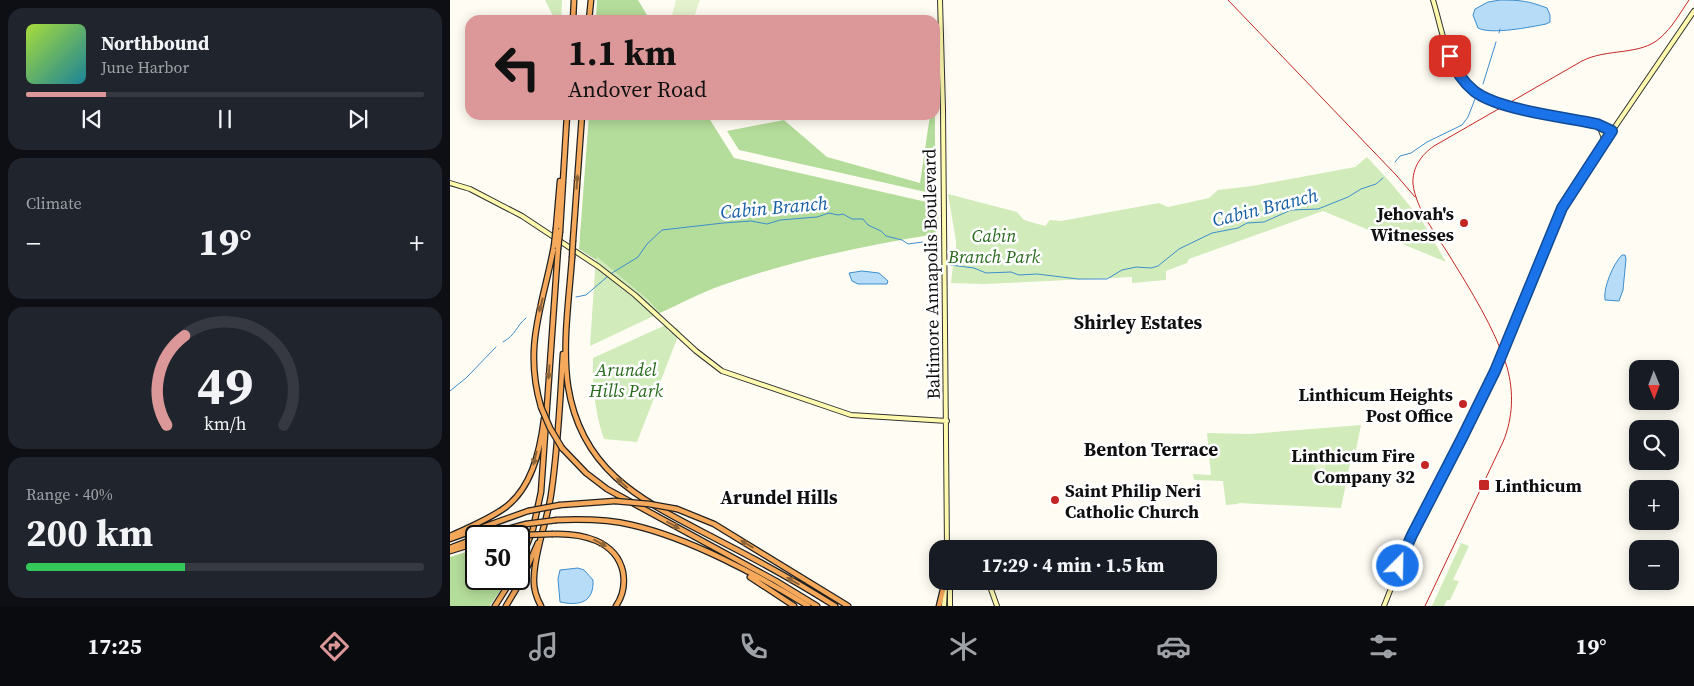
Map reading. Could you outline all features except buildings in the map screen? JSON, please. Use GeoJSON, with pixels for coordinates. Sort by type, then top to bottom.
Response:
{"type":"FeatureCollection","features":[{"type":"Feature","properties":{"kind":"highway"},"geometry":{"type":"LineString","coordinates":[[573,15],[574,0]]}},
{"type":"Feature","properties":{"kind":"highway"},"geometry":{"type":"LineString","coordinates":[[590,15],[591,0]]}},
{"type":"Feature","properties":{"kind":"highway"},"geometry":{"type":"LineString","coordinates":[[530,539],[534,529],[541,492],[567,120]]}},
{"type":"Feature","properties":{"kind":"highway"},"geometry":{"type":"LineString","coordinates":[[582,120],[566,365],[571,400],[583,434],[604,465],[627,488],[647,502],[779,573],[835,606]]}},
{"type":"Feature","properties":{"kind":"highway"},"geometry":{"type":"LineString","coordinates":[[558,229],[533,344],[534,375],[541,407],[550,428],[562,448],[586,474],[607,489],[776,581],[817,606]]}},
{"type":"Feature","properties":{"kind":"highway"},"geometry":{"type":"LineString","coordinates":[[541,606],[535,594],[534,574],[551,494],[569,303]]}},
{"type":"Feature","properties":{"kind":"highway"},"geometry":{"type":"LineString","coordinates":[[450,537],[504,509],[522,490],[530,477],[535,462],[544,423],[548,393]]}},
{"type":"Feature","properties":{"kind":"highway"},"geometry":{"type":"LineString","coordinates":[[506,606],[530,563],[542,529],[551,494]]}},
{"type":"Feature","properties":{"kind":"highway"},"geometry":{"type":"LineString","coordinates":[[450,537],[528,511],[560,505],[615,501],[678,509],[714,524],[848,606]]}},
{"type":"Feature","properties":{"kind":"highway"},"geometry":{"type":"LineString","coordinates":[[522,525],[556,520],[594,520],[632,525],[671,537],[703,551],[808,606]]}},
{"type":"Feature","properties":{"kind":"highway"},"geometry":{"type":"LineString","coordinates":[[530,535],[573,535],[590,538],[604,544],[621,565],[624,577],[623,591],[616,606]]}},
{"type":"Feature","properties":{"kind":"highway"},"geometry":{"type":"LineString","coordinates":[[450,549],[465,543]]}},
{"type":"Feature","properties":{"kind":"highway"},"geometry":{"type":"LineString","coordinates":[[450,549],[465,546]]}},
{"type":"Feature","properties":{"kind":"highway"},"geometry":{"type":"LineString","coordinates":[[703,551],[751,578],[794,606]]}},
{"type":"Feature","properties":{"kind":"highway"},"geometry":{"type":"LineString","coordinates":[[816,586],[853,606]]}},
{"type":"Feature","properties":{"kind":"highway"},"geometry":{"type":"LineString","coordinates":[[495,606],[505,590]]}},
{"type":"Feature","properties":{"kind":"highway"},"geometry":{"type":"LineString","coordinates":[[939,606],[943,590]]}},
{"type":"Feature","properties":{"kind":"main road","name":"Baltimore Annapolis Boulevard"},"geometry":{"type":"LineString","coordinates":[[940,0],[943,109],[947,540]]}},
{"type":"Feature","properties":{"kind":"main road"},"geometry":{"type":"LineString","coordinates":[[1433,0],[1452,61],[1460,76],[1474,90],[1487,99],[1504,105],[1599,125],[1612,131]]}},
{"type":"Feature","properties":{"kind":"main road"},"geometry":{"type":"LineString","coordinates":[[1384,606],[1409,541],[1495,371],[1562,208],[1694,11]]}},
{"type":"Feature","properties":{"kind":"main road"},"geometry":{"type":"LineString","coordinates":[[1599,125],[1605,142]]}},
{"type":"Feature","properties":{"kind":"main road"},"geometry":{"type":"LineString","coordinates":[[450,183],[470,189],[508,209],[592,262],[635,295],[696,351],[722,372],[851,415],[946,421]]}},
{"type":"Feature","properties":{"kind":"main road"},"geometry":{"type":"LineString","coordinates":[[944,606],[945,590]]}},
{"type":"Feature","properties":{"kind":"main road"},"geometry":{"type":"LineString","coordinates":[[950,590],[950,606]]}},
{"type":"Feature","properties":{"kind":"main road"},"geometry":{"type":"LineString","coordinates":[[991,590],[997,606]]}},
{"type":"Feature","properties":{"kind":"green space"},"geometry":{"type":"Polygon","coordinates":[[[545,0],[562,0],[561,15],[552,15],[545,0]]]}},
{"type":"Feature","properties":{"kind":"green space"},"geometry":{"type":"Polygon","coordinates":[[[597,0],[638,0],[647,15],[596,15],[597,0]]]}},
{"type":"Feature","properties":{"kind":"green space"},"geometry":{"type":"Polygon","coordinates":[[[676,0],[700,0],[695,15],[672,15],[676,0]]]}},
{"type":"Feature","properties":{"kind":"green space"},"geometry":{"type":"Polygon","coordinates":[[[589,120],[710,120],[734,158],[931,203],[939,214],[936,234],[854,249],[773,269],[712,289],[660,313],[647,299],[597,257],[596,260],[579,249],[589,120]]]}},
{"type":"Feature","properties":{"kind":"green space"},"geometry":{"type":"Polygon","coordinates":[[[784,120],[827,157],[920,183],[929,120],[935,120],[935,194],[739,150],[727,131],[784,120]]]}},
{"type":"Feature","properties":{"kind":"green space","name":"Cabin Branch Park"},"geometry":{"type":"Polygon","coordinates":[[[1367,157],[1422,221],[1446,262],[1323,211],[1189,259],[1187,263],[1166,271],[1166,280],[1132,283],[1132,277],[984,284],[951,283],[953,265],[956,265],[956,241],[948,194],[1017,212],[1024,220],[1045,226],[1050,220],[1061,221],[1159,203],[1168,207],[1209,198],[1218,190],[1252,186],[1355,167],[1367,157]]]}},
{"type":"Feature","properties":{"kind":"green space","name":"Arundel Hills Park"},"geometry":{"type":"Polygon","coordinates":[[[596,256],[647,299],[660,313],[590,346],[596,256]]]}},
{"type":"Feature","properties":{"kind":"green space","name":"Arundel Hills Park"},"geometry":{"type":"Polygon","coordinates":[[[670,323],[667,330],[672,333],[676,327],[680,331],[637,442],[604,439],[595,399],[593,358],[670,323]]]}},
{"type":"Feature","properties":{"kind":"green space"},"geometry":{"type":"Polygon","coordinates":[[[1361,425],[1356,450],[1353,449],[1341,508],[1238,503],[1226,505],[1223,481],[1194,480],[1193,474],[1211,475],[1207,433],[1249,434],[1361,425]]]}},
{"type":"Feature","properties":{"kind":"green space"},"geometry":{"type":"Polygon","coordinates":[[[1315,455],[1328,457],[1324,471],[1313,465],[1312,461],[1315,455]]]}},
{"type":"Feature","properties":{"kind":"green space"},"geometry":{"type":"Polygon","coordinates":[[[1461,543],[1469,546],[1453,580],[1459,581],[1450,600],[1447,600],[1444,606],[1432,606],[1461,543]]]}},
{"type":"Feature","properties":{"kind":"green space"},"geometry":{"type":"Polygon","coordinates":[[[465,552],[465,590],[501,590],[490,606],[450,606],[450,557],[465,552]]]}},
{"type":"Feature","properties":{"kind":"water"},"geometry":{"type":"Polygon","coordinates":[[[1500,0],[1524,1],[1547,8],[1550,22],[1501,31],[1478,28],[1473,15],[1475,9],[1488,2],[1500,0]]]}},
{"type":"Feature","properties":{"kind":"water"},"geometry":{"type":"Polygon","coordinates":[[[1622,255],[1625,255],[1626,259],[1623,290],[1619,301],[1605,300],[1609,276],[1622,255]]]}},
{"type":"Feature","properties":{"kind":"water"},"geometry":{"type":"Polygon","coordinates":[[[862,271],[879,273],[888,281],[887,284],[858,284],[852,281],[849,273],[862,271]]]}},
{"type":"Feature","properties":{"kind":"water"},"geometry":{"type":"Polygon","coordinates":[[[578,568],[584,570],[593,580],[591,594],[579,603],[560,602],[558,579],[560,570],[578,568]]]}},
{"type":"Feature","properties":{"kind":"waterway","name":"Cabin Branch"},"geometry":{"type":"LineString","coordinates":[[1499,33],[1500,29]]}},
{"type":"Feature","properties":{"kind":"waterway","name":"Cabin Branch"},"geometry":{"type":"LineString","coordinates":[[1483,84],[1496,42]]}},
{"type":"Feature","properties":{"kind":"waterway","name":"Cabin Branch"},"geometry":{"type":"LineString","coordinates":[[1395,162],[1400,156],[1411,153],[1427,142],[1462,125],[1468,117],[1475,99]]}},
{"type":"Feature","properties":{"kind":"waterway","name":"Cabin Branch"},"geometry":{"type":"LineString","coordinates":[[950,265],[974,268],[986,273],[1011,272],[1019,275],[1037,274],[1078,279],[1107,279],[1122,270],[1158,266],[1179,249],[1212,233],[1238,228],[1247,223],[1264,222],[1291,210],[1318,209],[1376,184],[1383,178]]}},
{"type":"Feature","properties":{"kind":"waterway","name":"Cabin Branch"},"geometry":{"type":"LineString","coordinates":[[612,273],[638,257],[647,244],[662,230],[751,221],[767,224],[780,220],[817,217],[829,213],[843,214],[852,219],[863,219],[868,225],[881,231],[886,236],[902,240],[908,244],[923,242],[937,261]]}},
{"type":"Feature","properties":{"kind":"waterway","name":"Cabin Branch"},"geometry":{"type":"LineString","coordinates":[[576,297],[586,295],[607,277]]}},
{"type":"Feature","properties":{"kind":"waterway","name":"Cabin Branch"},"geometry":{"type":"LineString","coordinates":[[503,342],[511,336],[526,318]]}},
{"type":"Feature","properties":{"kind":"waterway","name":"Cabin Branch"},"geometry":{"type":"LineString","coordinates":[[450,391],[466,378],[496,347]]}},
{"type":"Feature","properties":{"kind":"tram line"},"geometry":{"type":"LineString","coordinates":[[1228,0],[1415,197]]}},
{"type":"Feature","properties":{"kind":"tram line"},"geometry":{"type":"LineString","coordinates":[[1425,606],[1503,442],[1511,414],[1511,386],[1507,367],[1489,324],[1418,203],[1413,184],[1416,167],[1425,153],[1434,146],[1582,61],[1602,54],[1633,50],[1652,44],[1668,30],[1689,0]]}},
{"type":"Feature","properties":{"kind":"place","name":"Jehovah's Witnesses"},"geometry":{"type":"Point","coordinates":[1464,223]}},
{"type":"Feature","properties":{"kind":"place","name":"Linthicum Heights Post Office"},"geometry":{"type":"Point","coordinates":[1463,404]}},
{"type":"Feature","properties":{"kind":"place","name":"Linthicum Fire Company 32"},"geometry":{"type":"Point","coordinates":[1425,465]}},
{"type":"Feature","properties":{"kind":"place","name":"Linthicum"},"geometry":{"type":"Point","coordinates":[1484,485]}},
{"type":"Feature","properties":{"kind":"place","name":"Saint Philip Neri Catholic Church"},"geometry":{"type":"Point","coordinates":[1055,500]}},
{"type":"Feature","properties":{"kind":"district","name":"Shirley Estates"},"geometry":{"type":"Point","coordinates":[1138,322]}},
{"type":"Feature","properties":{"kind":"district","name":"Benton Terrace"},"geometry":{"type":"Point","coordinates":[1151,449]}},
{"type":"Feature","properties":{"kind":"district","name":"Arundel Hills"},"geometry":{"type":"Point","coordinates":[779,497]}},
{"type":"Feature","properties":{"kind":"route"},"geometry":{"type":"LineString","coordinates":[[1398,566],[1495,371],[1562,208],[1571,191],[1612,131],[1597,124],[1492,101],[1482,96],[1465,81],[1456,70],[1450,56]]}}]}
